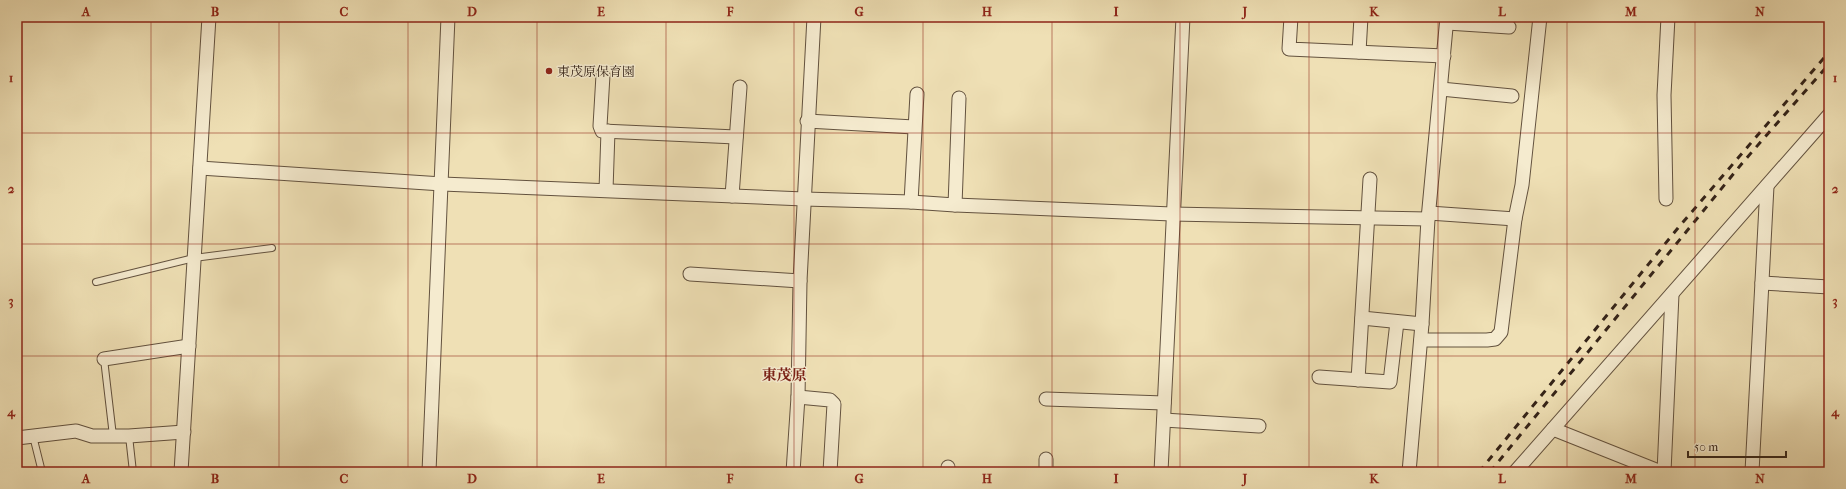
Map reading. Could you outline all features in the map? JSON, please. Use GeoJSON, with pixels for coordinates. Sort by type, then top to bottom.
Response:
{"type":"FeatureCollection","features":[{"type":"Feature","properties":{"kind":"street"},"geometry":{"type":"LineString","coordinates":[[181,472],[209,17]]}},
{"type":"Feature","properties":{"kind":"street"},"geometry":{"type":"LineString","coordinates":[[429,472],[448,17]]}},
{"type":"Feature","properties":{"kind":"street"},"geometry":{"type":"LineString","coordinates":[[794,472],[798,397],[800,281],[807,121],[814,17]]}},
{"type":"Feature","properties":{"kind":"street"},"geometry":{"type":"LineString","coordinates":[[1161,472],[1172,214],[1183,17]]}},
{"type":"Feature","properties":{"kind":"street"},"geometry":{"type":"LineString","coordinates":[[1291,17],[1289,49],[1444,56]]}},
{"type":"Feature","properties":{"kind":"street"},"geometry":{"type":"LineString","coordinates":[[1359,52],[1361,17]]}},
{"type":"Feature","properties":{"kind":"street"},"geometry":{"type":"LineString","coordinates":[[1421,340],[1487,340],[1495,339],[1501,332],[1515,219],[1522,185],[1540,17]]}},
{"type":"Feature","properties":{"kind":"street"},"geometry":{"type":"LineString","coordinates":[[1666,199],[1664,95],[1668,17]]}},
{"type":"Feature","properties":{"kind":"street"},"geometry":{"type":"LineString","coordinates":[[1409,472],[1421,340],[1429,216],[1447,20],[1509,27]]}},
{"type":"Feature","properties":{"kind":"street"},"geometry":{"type":"LineString","coordinates":[[603,74],[600,126],[602,130],[736,137]]}},
{"type":"Feature","properties":{"kind":"street"},"geometry":{"type":"LineString","coordinates":[[732,196],[740,87]]}},
{"type":"Feature","properties":{"kind":"street"},"geometry":{"type":"LineString","coordinates":[[1441,89],[1512,96]]}},
{"type":"Feature","properties":{"kind":"street"},"geometry":{"type":"LineString","coordinates":[[911,202],[914,126],[917,94]]}},
{"type":"Feature","properties":{"kind":"street"},"geometry":{"type":"LineString","coordinates":[[955,205],[959,98]]}},
{"type":"Feature","properties":{"kind":"street"},"geometry":{"type":"LineString","coordinates":[[1515,472],[1829,116]]}},
{"type":"Feature","properties":{"kind":"street"},"geometry":{"type":"LineString","coordinates":[[807,121],[914,126]]}},
{"type":"Feature","properties":{"kind":"street"},"geometry":{"type":"LineString","coordinates":[[606,190],[608,131]]}},
{"type":"Feature","properties":{"kind":"street"},"geometry":{"type":"LineString","coordinates":[[200,168],[442,184],[911,202],[1172,214],[1368,219],[1429,216],[1515,219]]}},
{"type":"Feature","properties":{"kind":"street"},"geometry":{"type":"LineString","coordinates":[[1358,380],[1370,179]]}},
{"type":"Feature","properties":{"kind":"street"},"geometry":{"type":"LineString","coordinates":[[1752,472],[1767,186]]}},
{"type":"Feature","properties":{"kind":"street"},"geometry":{"type":"LineString","coordinates":[[690,274],[800,281]]}},
{"type":"Feature","properties":{"kind":"street"},"geometry":{"type":"LineString","coordinates":[[1762,283],[1829,287]]}},
{"type":"Feature","properties":{"kind":"street"},"geometry":{"type":"LineString","coordinates":[[1553,428],[1662,472],[1672,294]]}},
{"type":"Feature","properties":{"kind":"street"},"geometry":{"type":"LineString","coordinates":[[1362,318],[1422,324]]}},
{"type":"Feature","properties":{"kind":"street"},"geometry":{"type":"LineString","coordinates":[[1319,377],[1390,382],[1397,322]]}},
{"type":"Feature","properties":{"kind":"street"},"geometry":{"type":"LineString","coordinates":[[104,360],[189,346]]}},
{"type":"Feature","properties":{"kind":"street"},"geometry":{"type":"LineString","coordinates":[[798,397],[830,400],[834,404],[830,472]]}},
{"type":"Feature","properties":{"kind":"street"},"geometry":{"type":"LineString","coordinates":[[1046,399],[1164,403]]}},
{"type":"Feature","properties":{"kind":"street"},"geometry":{"type":"LineString","coordinates":[[1164,420],[1259,426]]}},
{"type":"Feature","properties":{"kind":"street"},"geometry":{"type":"LineString","coordinates":[[17,438],[76,431],[92,436],[128,436],[184,432]]}},
{"type":"Feature","properties":{"kind":"street"},"geometry":{"type":"LineString","coordinates":[[1046,458],[1046,472]]}},
{"type":"Feature","properties":{"kind":"lane"},"geometry":{"type":"LineString","coordinates":[[96,282],[194,258],[272,248]]}},
{"type":"Feature","properties":{"kind":"lane"},"geometry":{"type":"LineString","coordinates":[[104,360],[113,436]]}},
{"type":"Feature","properties":{"kind":"lane"},"geometry":{"type":"LineString","coordinates":[[33,436],[42,472]]}},
{"type":"Feature","properties":{"kind":"lane"},"geometry":{"type":"LineString","coordinates":[[128,436],[134,472]]}},
{"type":"Feature","properties":{"kind":"railway"},"geometry":{"type":"LineString","coordinates":[[1479,472],[1678,228],[1829,52]]}},
{"type":"Feature","properties":{"kind":"railway"},"geometry":{"type":"LineString","coordinates":[[1490,472],[1744,161],[1829,64]]}},
{"type":"Feature","properties":{"kind":"place","name":"東茂原保育園"},"geometry":{"type":"Point","coordinates":[549,71]}},
{"type":"Feature","properties":{"kind":"district","name":"東茂原"},"geometry":{"type":"Point","coordinates":[784,375]}}]}
